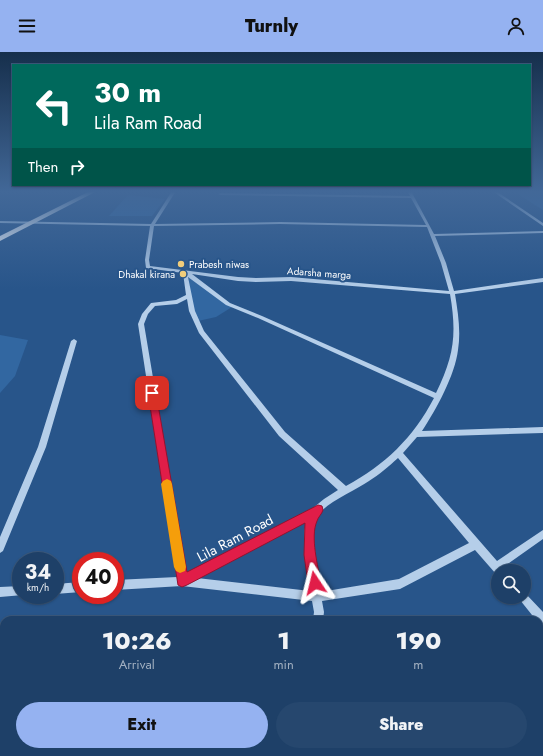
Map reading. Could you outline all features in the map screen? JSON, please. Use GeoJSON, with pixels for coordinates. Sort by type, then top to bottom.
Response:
{"type":"FeatureCollection","features":[{"type":"Feature","properties":{"kind":"main road"},"geometry":{"type":"LineString","coordinates":[[0,239],[29,224]]}},
{"type":"Feature","properties":{"kind":"street"},"geometry":{"type":"LineString","coordinates":[[134,224],[171,224]]}},
{"type":"Feature","properties":{"kind":"street","name":"Adarsha marga"},"geometry":{"type":"LineString","coordinates":[[152,224],[147,265],[151,268],[244,279],[291,279],[451,293],[543,280]]}},
{"type":"Feature","properties":{"kind":"street"},"geometry":{"type":"LineString","coordinates":[[322,224],[428,226]]}},
{"type":"Feature","properties":{"kind":"street","name":"Lila Ram Road"},"geometry":{"type":"LineString","coordinates":[[124,584],[182,581],[318,510],[345,491],[365,480],[399,454],[417,434],[438,397],[448,374],[455,351],[456,326],[451,293],[444,262],[428,226]]}},
{"type":"Feature","properties":{"kind":"street"},"geometry":{"type":"LineString","coordinates":[[433,235],[543,232]]}},
{"type":"Feature","properties":{"kind":"street"},"geometry":{"type":"LineString","coordinates":[[185,272],[188,296],[192,311],[201,332],[282,434],[345,491]]}},
{"type":"Feature","properties":{"kind":"street"},"geometry":{"type":"LineString","coordinates":[[185,272],[228,304],[438,397]]}},
{"type":"Feature","properties":{"kind":"street"},"geometry":{"type":"LineString","coordinates":[[188,296],[177,302],[153,304],[145,314],[141,324],[182,581],[317,597],[400,584],[477,544]]}},
{"type":"Feature","properties":{"kind":"street"},"geometry":{"type":"LineString","coordinates":[[0,548],[42,447],[74,341]]}},
{"type":"Feature","properties":{"kind":"street"},"geometry":{"type":"LineString","coordinates":[[417,434],[543,430]]}},
{"type":"Feature","properties":{"kind":"street"},"geometry":{"type":"LineString","coordinates":[[399,454],[494,564]]}},
{"type":"Feature","properties":{"kind":"street"},"geometry":{"type":"LineString","coordinates":[[318,510],[311,518],[309,532],[310,555],[318,616]]}},
{"type":"Feature","properties":{"kind":"street"},"geometry":{"type":"LineString","coordinates":[[504,564],[543,534]]}},
{"type":"Feature","properties":{"kind":"street"},"geometry":{"type":"LineString","coordinates":[[0,592],[12,591]]}},
{"type":"Feature","properties":{"kind":"street"},"geometry":{"type":"LineString","coordinates":[[530,604],[541,616]]}},
{"type":"Feature","properties":{"kind":"shaded area"},"geometry":{"type":"Polygon","coordinates":[[[188,278],[191,278],[232,307],[216,317],[198,321],[193,309],[188,278]]]}},
{"type":"Feature","properties":{"kind":"shaded area"},"geometry":{"type":"Polygon","coordinates":[[[0,335],[28,340],[15,376],[0,393],[0,335]]]}},
{"type":"Feature","properties":{"kind":"slow traffic"},"geometry":{"type":"LineString","coordinates":[[167,484],[180,567]]}},
{"type":"Feature","properties":{"kind":"place","name":"Prabesh niwas"},"geometry":{"type":"Point","coordinates":[181,264]}},
{"type":"Feature","properties":{"kind":"place","name":"Dhakal kirana"},"geometry":{"type":"Point","coordinates":[183,274]}},
{"type":"Feature","properties":{"kind":"route"},"geometry":{"type":"LineString","coordinates":[[152,393],[182,581],[318,510],[311,518],[309,532],[310,555],[315,583]]}}]}
